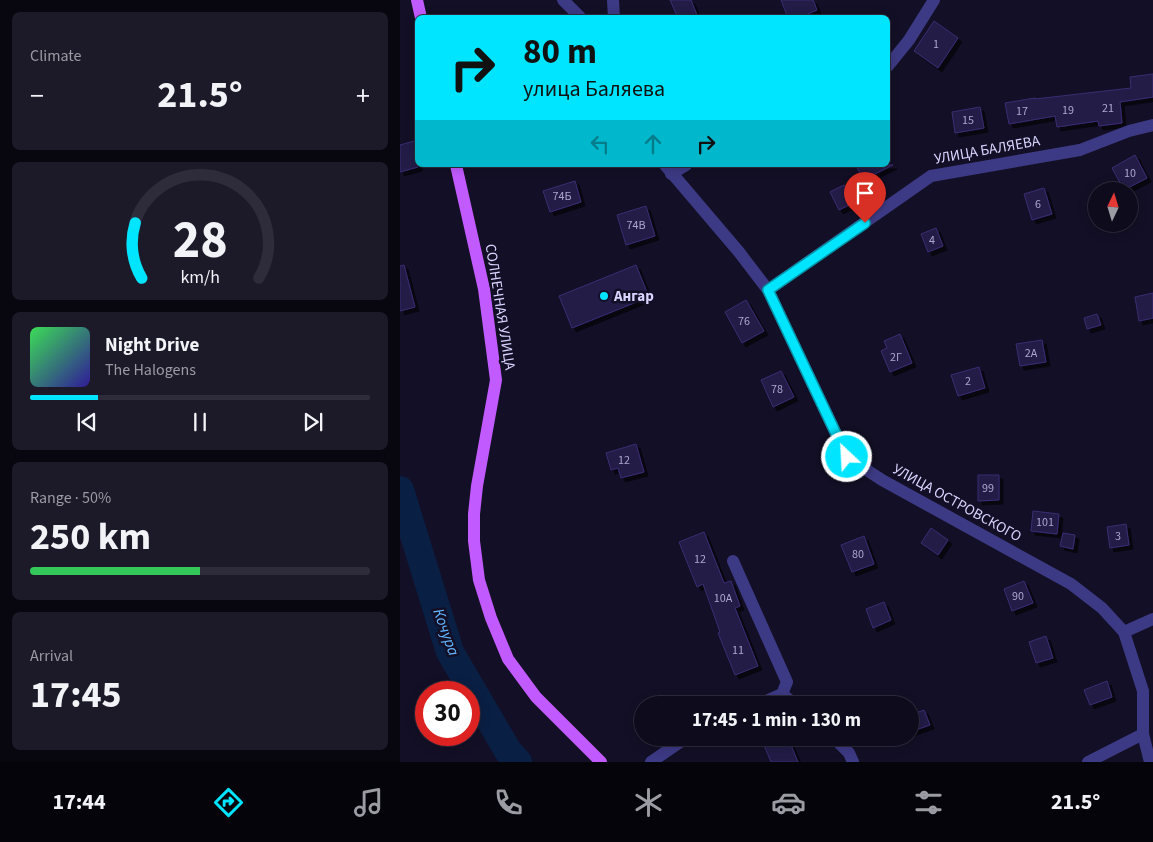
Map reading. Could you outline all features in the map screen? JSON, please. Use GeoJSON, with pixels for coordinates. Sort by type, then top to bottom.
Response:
{"type":"FeatureCollection","features":[{"type":"Feature","properties":{"kind":"main road"},"geometry":{"type":"LineString","coordinates":[[418,0],[421,15]]}},
{"type":"Feature","properties":{"kind":"main road","name":"СОЛНЕЧНАЯ УЛИЦА"},"geometry":{"type":"LineString","coordinates":[[456,167],[484,289],[496,380],[477,486],[474,514],[474,541],[479,580],[491,618],[508,659],[536,698],[601,762]]}},
{"type":"Feature","properties":{"kind":"street"},"geometry":{"type":"LineString","coordinates":[[562,0],[578,15]]}},
{"type":"Feature","properties":{"kind":"street"},"geometry":{"type":"LineString","coordinates":[[613,0],[614,15]]}},
{"type":"Feature","properties":{"kind":"street"},"geometry":{"type":"LineString","coordinates":[[890,64],[909,40],[934,0]]}},
{"type":"Feature","properties":{"kind":"street","name":"УЛИЦА БАЛЯЕВА"},"geometry":{"type":"LineString","coordinates":[[768,290],[931,176],[1080,150],[1129,131],[1153,125]]}},
{"type":"Feature","properties":{"kind":"street","name":"УЛИЦА ОСТРОВСКОГО"},"geometry":{"type":"LineString","coordinates":[[668,169],[739,252],[768,290],[847,457],[882,480],[1071,584],[1102,608],[1124,632],[1143,691],[1142,734],[1150,762]]}},
{"type":"Feature","properties":{"kind":"street"},"geometry":{"type":"LineString","coordinates":[[733,561],[787,682],[782,694],[777,696]]}},
{"type":"Feature","properties":{"kind":"street"},"geometry":{"type":"LineString","coordinates":[[1124,632],[1153,619]]}},
{"type":"Feature","properties":{"kind":"street"},"geometry":{"type":"LineString","coordinates":[[1088,762],[1142,734]]}},
{"type":"Feature","properties":{"kind":"street"},"geometry":{"type":"LineString","coordinates":[[650,762],[674,746]]}},
{"type":"Feature","properties":{"kind":"street"},"geometry":{"type":"LineString","coordinates":[[843,746],[849,752],[853,762]]}},
{"type":"Feature","properties":{"kind":"building"},"geometry":{"type":"Polygon","coordinates":[[[670,0],[691,0],[697,15],[677,15],[670,0]]]}},
{"type":"Feature","properties":{"kind":"building"},"geometry":{"type":"Polygon","coordinates":[[[781,0],[813,0],[817,10],[806,15],[787,15],[781,0]]]}},
{"type":"Feature","properties":{"kind":"building"},"geometry":{"type":"Polygon","coordinates":[[[934,21],[958,38],[938,68],[914,51],[934,21]]]}},
{"type":"Feature","properties":{"kind":"building"},"geometry":{"type":"Polygon","coordinates":[[[1153,74],[1153,97],[1120,102],[1122,123],[1099,126],[1098,121],[1057,127],[1055,116],[1009,124],[1005,103],[1131,88],[1130,77],[1153,74]]]}},
{"type":"Feature","properties":{"kind":"building"},"geometry":{"type":"Polygon","coordinates":[[[980,107],[984,128],[955,133],[952,112],[980,107]]]}},
{"type":"Feature","properties":{"kind":"building"},"geometry":{"type":"Polygon","coordinates":[[[415,141],[415,167],[418,167],[400,172],[400,145],[415,141]]]}},
{"type":"Feature","properties":{"kind":"building"},"geometry":{"type":"Polygon","coordinates":[[[1135,155],[1147,178],[1138,183],[1120,182],[1112,168],[1135,155]]]}},
{"type":"Feature","properties":{"kind":"building"},"geometry":{"type":"Polygon","coordinates":[[[857,167],[889,167],[863,180],[857,167]]]}},
{"type":"Feature","properties":{"kind":"building"},"geometry":{"type":"Polygon","coordinates":[[[575,181],[581,202],[550,212],[543,191],[575,181]]]}},
{"type":"Feature","properties":{"kind":"building"},"geometry":{"type":"Polygon","coordinates":[[[844,185],[853,203],[839,210],[830,192],[844,185]]]}},
{"type":"Feature","properties":{"kind":"building"},"geometry":{"type":"Polygon","coordinates":[[[1044,188],[1052,214],[1032,220],[1024,194],[1044,188]]]}},
{"type":"Feature","properties":{"kind":"building"},"geometry":{"type":"Polygon","coordinates":[[[646,206],[655,236],[626,245],[617,215],[646,206]]]}},
{"type":"Feature","properties":{"kind":"building"},"geometry":{"type":"Polygon","coordinates":[[[936,228],[943,246],[928,252],[921,234],[936,228]]]}},
{"type":"Feature","properties":{"kind":"building"},"geometry":{"type":"Polygon","coordinates":[[[404,265],[415,307],[400,311],[400,266],[404,265]]]}},
{"type":"Feature","properties":{"kind":"building","name":"Ангар"},"geometry":{"type":"Polygon","coordinates":[[[636,265],[649,297],[572,328],[559,296],[636,265]]]}},
{"type":"Feature","properties":{"kind":"building"},"geometry":{"type":"Polygon","coordinates":[[[1153,293],[1153,318],[1139,321],[1135,297],[1153,293]]]}},
{"type":"Feature","properties":{"kind":"building"},"geometry":{"type":"Polygon","coordinates":[[[746,300],[764,331],[742,343],[725,312],[746,300]]]}},
{"type":"Feature","properties":{"kind":"building"},"geometry":{"type":"Polygon","coordinates":[[[1097,314],[1101,325],[1087,329],[1084,318],[1097,314]]]}},
{"type":"Feature","properties":{"kind":"building"},"geometry":{"type":"Polygon","coordinates":[[[900,334],[912,363],[890,372],[881,351],[887,348],[884,341],[900,334]]]}},
{"type":"Feature","properties":{"kind":"building"},"geometry":{"type":"Polygon","coordinates":[[[1042,340],[1046,362],[1020,366],[1016,344],[1042,340]]]}},
{"type":"Feature","properties":{"kind":"building"},"geometry":{"type":"Polygon","coordinates":[[[979,367],[985,388],[958,396],[951,375],[979,367]]]}},
{"type":"Feature","properties":{"kind":"building"},"geometry":{"type":"Polygon","coordinates":[[[781,371],[794,397],[773,407],[761,380],[781,371]]]}},
{"type":"Feature","properties":{"kind":"building"},"geometry":{"type":"Polygon","coordinates":[[[636,444],[644,472],[621,478],[618,468],[611,470],[606,453],[636,444]]]}},
{"type":"Feature","properties":{"kind":"building"},"geometry":{"type":"Polygon","coordinates":[[[978,475],[999,475],[999,500],[978,501],[978,475]]]}},
{"type":"Feature","properties":{"kind":"building"},"geometry":{"type":"Polygon","coordinates":[[[1033,511],[1059,514],[1057,534],[1031,531],[1033,511]]]}},
{"type":"Feature","properties":{"kind":"building"},"geometry":{"type":"Polygon","coordinates":[[[1126,524],[1129,545],[1110,548],[1107,527],[1126,524]]]}},
{"type":"Feature","properties":{"kind":"building"},"geometry":{"type":"Polygon","coordinates":[[[931,528],[948,540],[938,555],[921,543],[931,528]]]}},
{"type":"Feature","properties":{"kind":"building"},"geometry":{"type":"Polygon","coordinates":[[[704,532],[724,583],[731,581],[740,606],[735,608],[758,666],[735,675],[718,633],[720,632],[703,584],[697,587],[679,542],[704,532]]]}},
{"type":"Feature","properties":{"kind":"building"},"geometry":{"type":"Polygon","coordinates":[[[1063,533],[1075,535],[1073,549],[1060,546],[1063,533]]]}},
{"type":"Feature","properties":{"kind":"building"},"geometry":{"type":"Polygon","coordinates":[[[864,536],[874,564],[852,572],[841,545],[864,536]]]}},
{"type":"Feature","properties":{"kind":"building"},"geometry":{"type":"Polygon","coordinates":[[[1024,581],[1033,603],[1012,611],[1004,589],[1024,581]]]}},
{"type":"Feature","properties":{"kind":"building"},"geometry":{"type":"Polygon","coordinates":[[[884,602],[891,620],[873,628],[866,609],[884,602]]]}},
{"type":"Feature","properties":{"kind":"building"},"geometry":{"type":"Polygon","coordinates":[[[1046,636],[1053,658],[1036,663],[1029,642],[1046,636]]]}},
{"type":"Feature","properties":{"kind":"building"},"geometry":{"type":"Polygon","coordinates":[[[1107,681],[1112,697],[1090,705],[1084,690],[1107,681]]]}},
{"type":"Feature","properties":{"kind":"building"},"geometry":{"type":"Polygon","coordinates":[[[924,710],[930,725],[919,729],[919,712],[924,710]]]}},
{"type":"Feature","properties":{"kind":"building"},"geometry":{"type":"Polygon","coordinates":[[[764,746],[791,746],[798,762],[771,762],[764,746]]]}},
{"type":"Feature","properties":{"kind":"waterway","name":"Кочура"},"geometry":{"type":"LineString","coordinates":[[400,490],[450,652],[508,751],[518,762]]}},
{"type":"Feature","properties":{"kind":"place","name":"Ангар"},"geometry":{"type":"Point","coordinates":[604,296]}},
{"type":"Feature","properties":{"kind":"route"},"geometry":{"type":"LineString","coordinates":[[847,457],[768,290],[865,223]]}}]}
